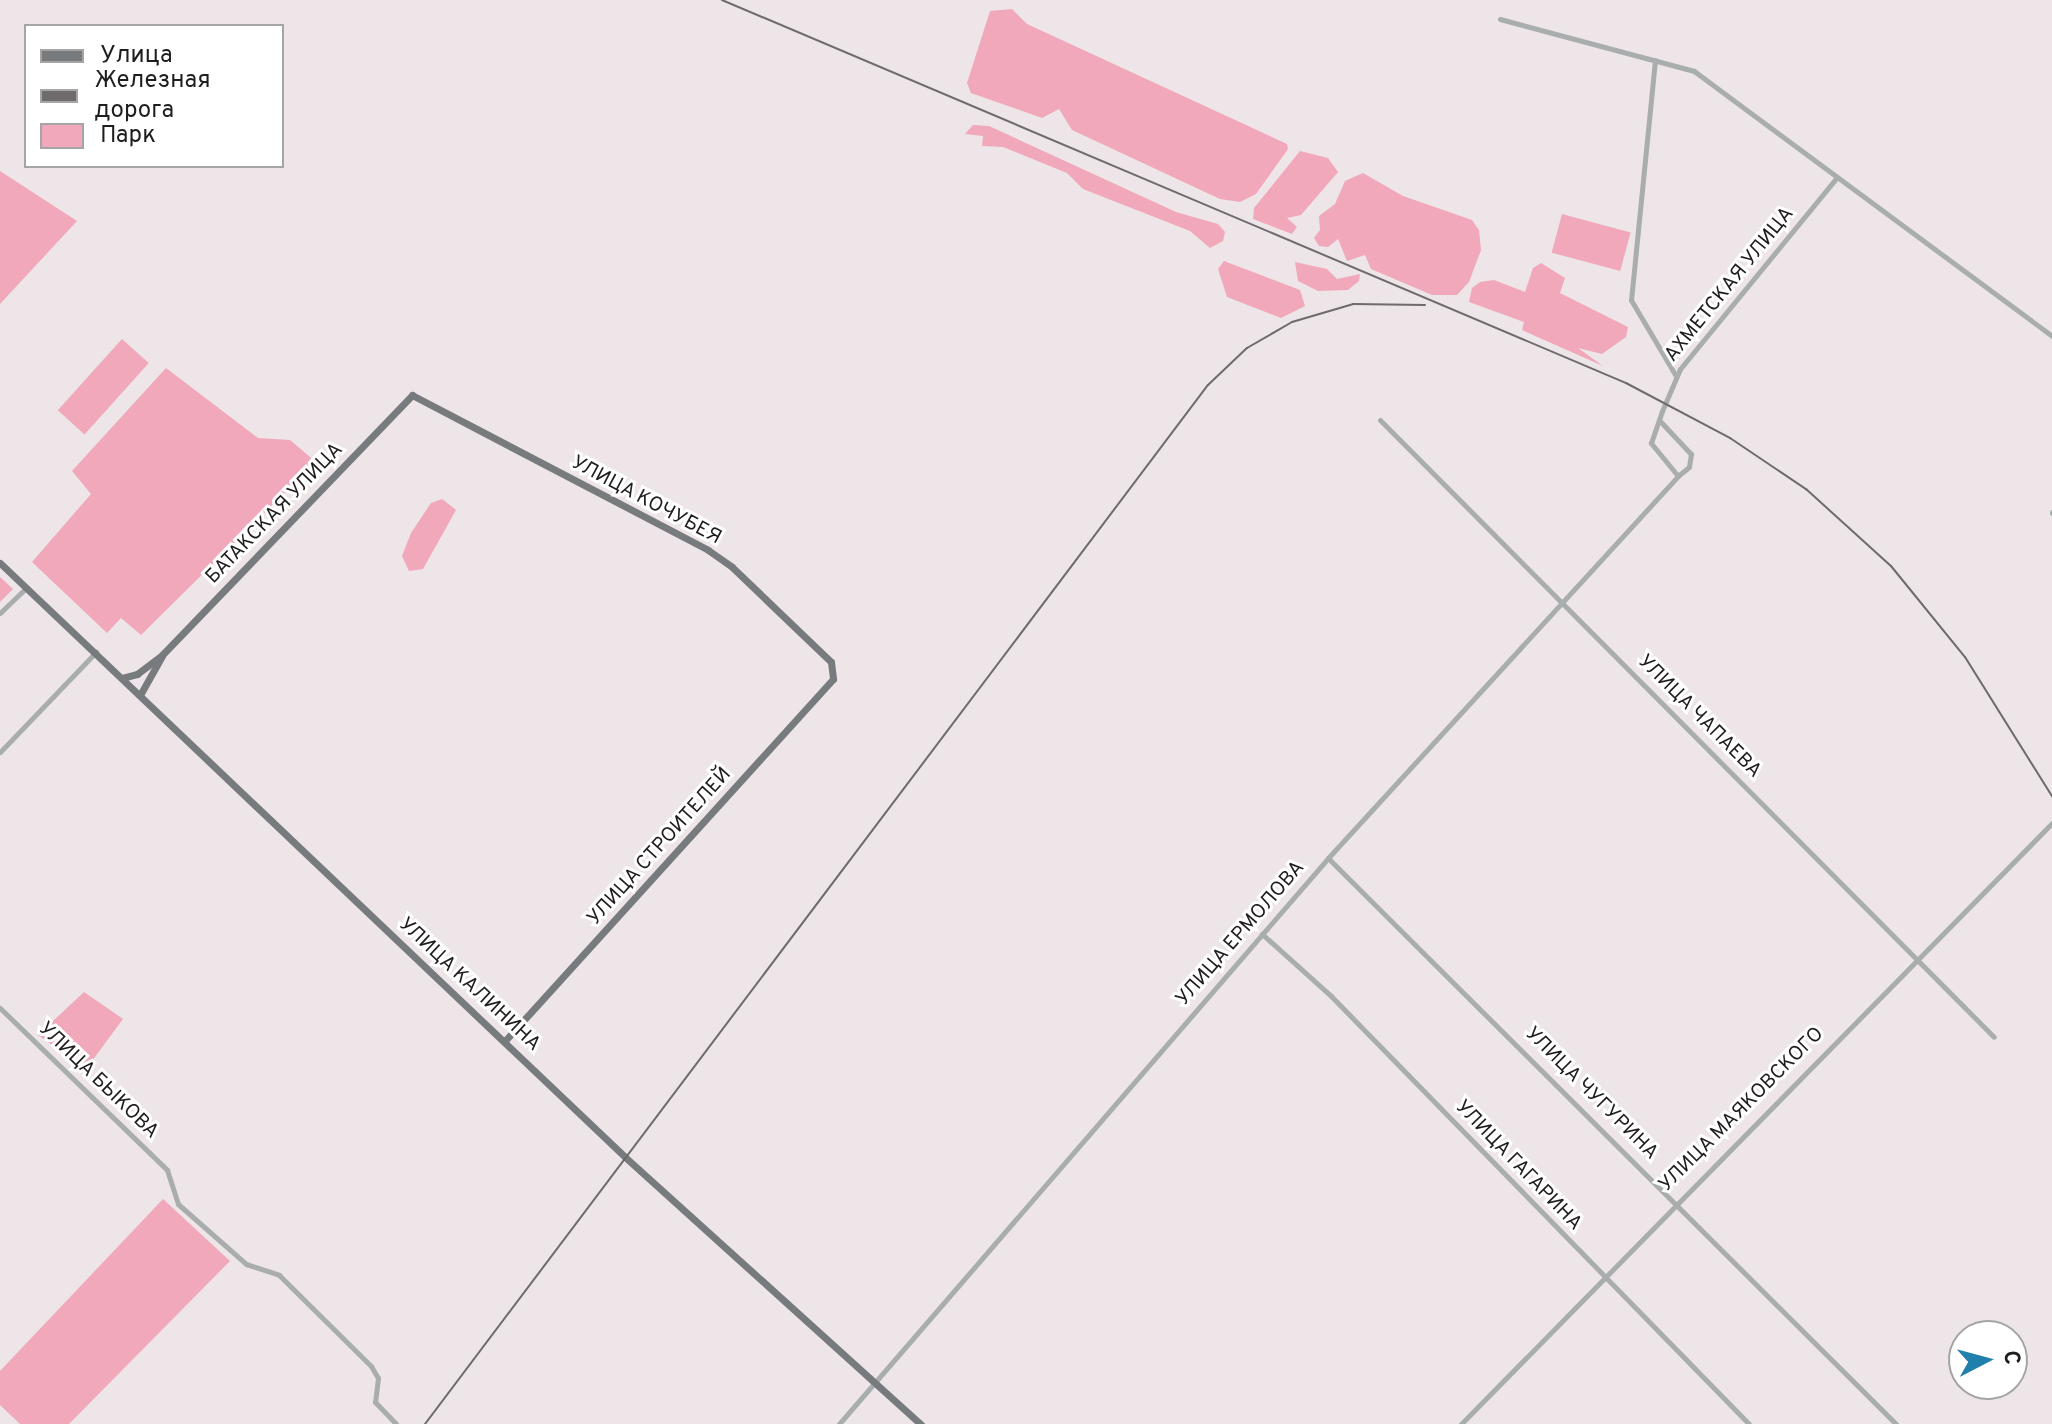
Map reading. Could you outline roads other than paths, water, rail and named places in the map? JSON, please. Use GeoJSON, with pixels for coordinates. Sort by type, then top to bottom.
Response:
{"type":"FeatureCollection","features":[{"type":"Feature","properties":{"kind":"main road","name":"БАТАКСКАЯ УЛИЦА"},"geometry":{"type":"LineString","coordinates":[[122,678],[137,674],[162,655],[412,395]]}},
{"type":"Feature","properties":{"kind":"main road","name":"УЛИЦА КОЧУБЕЯ"},"geometry":{"type":"LineString","coordinates":[[412,395],[708,550],[831,662],[835,673]]}},
{"type":"Feature","properties":{"kind":"main road","name":"УЛИЦА КАЛИНИНА"},"geometry":{"type":"LineString","coordinates":[[0,563],[625,1157],[921,1424]]}},
{"type":"Feature","properties":{"kind":"main road","name":"БАТАКСКАЯ УЛИЦА"},"geometry":{"type":"LineString","coordinates":[[140,695],[162,655]]}},
{"type":"Feature","properties":{"kind":"main road","name":"УЛИЦА СТРОИТЕЛЕЙ"},"geometry":{"type":"LineString","coordinates":[[505,1041],[835,673]]}},
{"type":"Feature","properties":{"kind":"street"},"geometry":{"type":"LineString","coordinates":[[1500,19],[1694,71],[2052,336]]}},
{"type":"Feature","properties":{"kind":"street"},"geometry":{"type":"LineString","coordinates":[[1655,60],[1631,300],[1677,377]]}},
{"type":"Feature","properties":{"kind":"street","name":"АХМЕТСКАЯ УЛИЦА"},"geometry":{"type":"LineString","coordinates":[[1659,420],[1677,377],[1837,177]]}},
{"type":"Feature","properties":{"kind":"street","name":"УЛИЦА ЧАПАЕВА"},"geometry":{"type":"LineString","coordinates":[[1380,420],[1994,1037]]}},
{"type":"Feature","properties":{"kind":"street"},"geometry":{"type":"LineString","coordinates":[[1659,420],[1691,454],[1689,467],[1678,476],[1651,443],[1659,420]]}},
{"type":"Feature","properties":{"kind":"street","name":"УЛИЦА ЕРМОЛОВА"},"geometry":{"type":"LineString","coordinates":[[839,1424],[1328,858],[1678,476]]}},
{"type":"Feature","properties":{"kind":"street"},"geometry":{"type":"LineString","coordinates":[[0,613],[3,605],[27,588]]}},
{"type":"Feature","properties":{"kind":"street"},"geometry":{"type":"LineString","coordinates":[[0,752],[96,652]]}},
{"type":"Feature","properties":{"kind":"street","name":"УЛИЦА МАЯКОВСКОГО"},"geometry":{"type":"LineString","coordinates":[[1461,1424],[1675,1200],[2052,823]]}},
{"type":"Feature","properties":{"kind":"street","name":"УЛИЦА ЧУГУРИНА"},"geometry":{"type":"LineString","coordinates":[[1328,858],[1675,1200],[1896,1424]]}},
{"type":"Feature","properties":{"kind":"street","name":"УЛИЦА ГАГАРИНА"},"geometry":{"type":"LineString","coordinates":[[1262,934],[1331,996],[1749,1424]]}},
{"type":"Feature","properties":{"kind":"street","name":"УЛИЦА БЫКОВА"},"geometry":{"type":"LineString","coordinates":[[0,1008],[171,1179],[178,1204],[246,1264],[279,1275],[376,1371],[375,1402],[396,1424]]}},
{"type":"Feature","properties":{"kind":"railway"},"geometry":{"type":"LineString","coordinates":[[722,0],[1626,383],[1730,438],[1806,489],[1891,566],[1965,657],[2052,796]]}},
{"type":"Feature","properties":{"kind":"railway"},"geometry":{"type":"LineString","coordinates":[[425,1424],[1208,385],[1247,348],[1292,322],[1353,304],[1425,305]]}}]}
